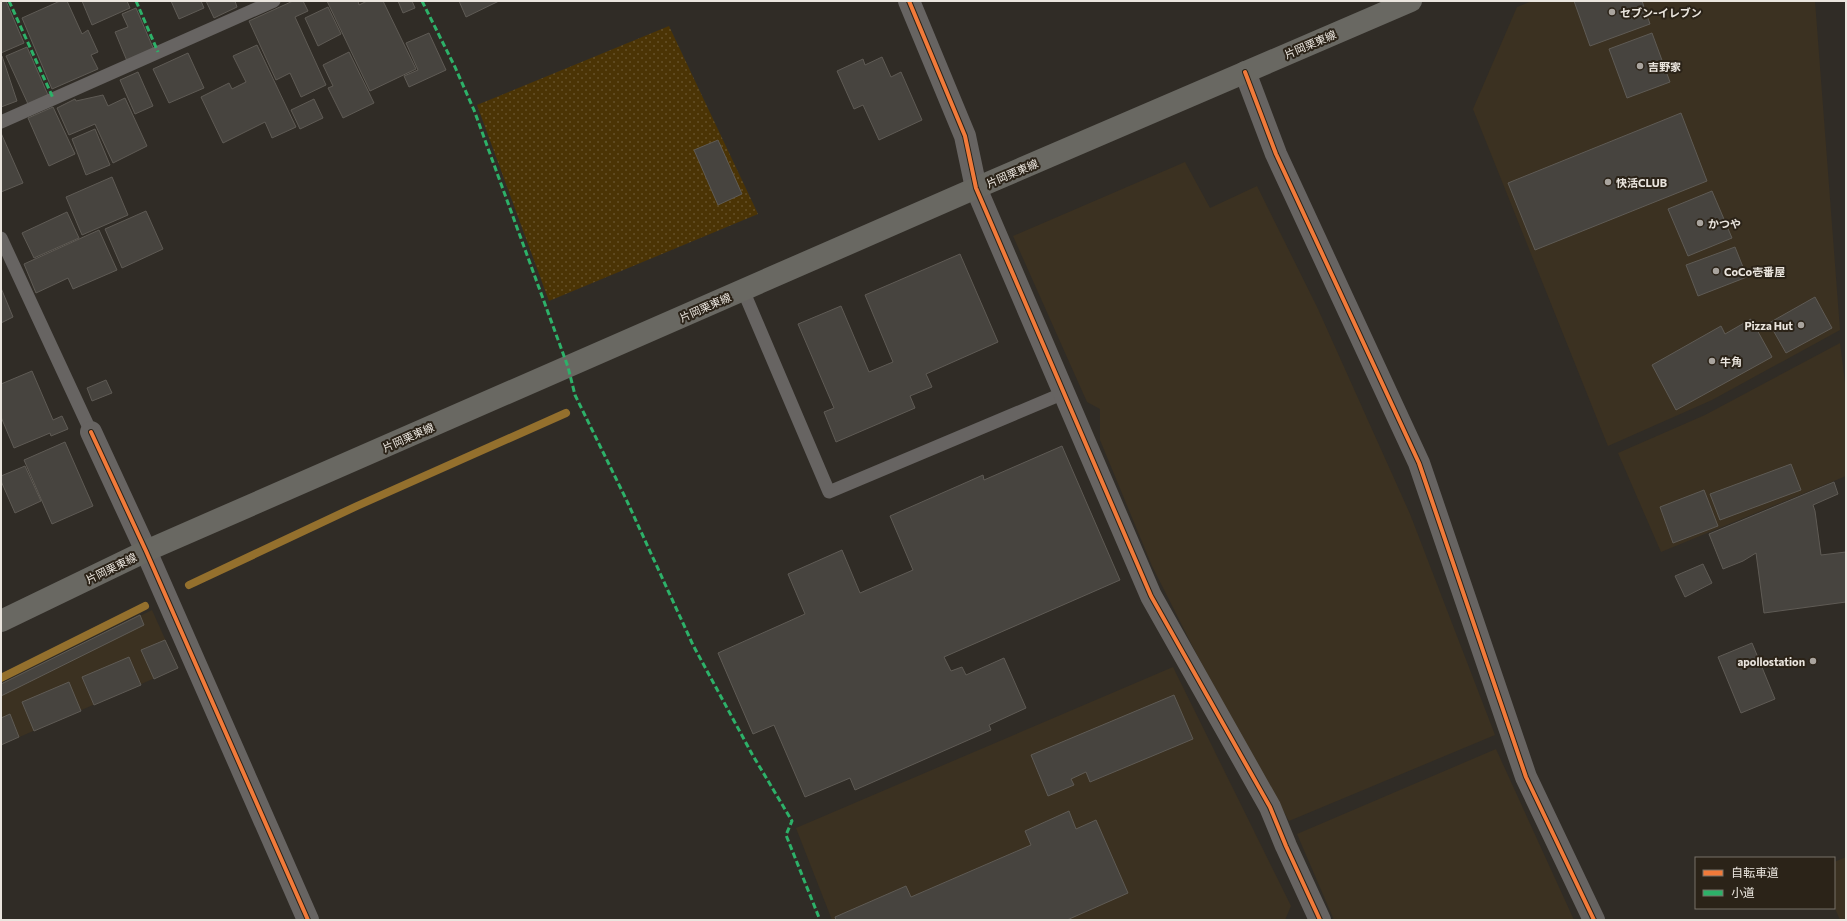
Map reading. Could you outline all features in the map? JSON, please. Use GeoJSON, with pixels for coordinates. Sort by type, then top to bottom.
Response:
{"type":"FeatureCollection","features":[{"type":"Feature","properties":{"kind":"main road","name":"片岡栗東線"},"geometry":{"type":"LineString","coordinates":[[1,621],[146,551],[976,188],[1411,1]]}},
{"type":"Feature","properties":{"kind":"street"},"geometry":{"type":"LineString","coordinates":[[910,1],[965,136],[976,188],[1151,596],[1270,807],[1320,920]]}},
{"type":"Feature","properties":{"kind":"street"},"geometry":{"type":"LineString","coordinates":[[1245,72],[1276,154],[1419,463],[1526,777],[1594,920]]}},
{"type":"Feature","properties":{"kind":"street"},"geometry":{"type":"LineString","coordinates":[[91,432],[146,551],[308,920]]}},
{"type":"Feature","properties":{"kind":"lane"},"geometry":{"type":"LineString","coordinates":[[1,122],[274,1]]}},
{"type":"Feature","properties":{"kind":"lane"},"geometry":{"type":"LineString","coordinates":[[1,238],[91,432]]}},
{"type":"Feature","properties":{"kind":"lane"},"geometry":{"type":"LineString","coordinates":[[743,290],[828,492],[1064,392]]}},
{"type":"Feature","properties":{"kind":"shaded area"},"geometry":{"type":"Polygon","coordinates":[[[1532,1],[1815,1],[1840,330],[1712,400],[1608,446],[1473,109],[1517,7],[1532,1]]]}},
{"type":"Feature","properties":{"kind":"shaded area"},"geometry":{"type":"Polygon","coordinates":[[[669,26],[758,214],[549,301],[477,105],[669,26]]]}},
{"type":"Feature","properties":{"kind":"shaded area"},"geometry":{"type":"Polygon","coordinates":[[[1185,162],[1210,208],[1257,186],[1318,309],[1410,514],[1495,735],[1289,821],[1198,657],[1152,566],[1100,440],[1100,409],[1087,402],[1013,236],[1185,162]]]}},
{"type":"Feature","properties":{"kind":"shaded area"},"geometry":{"type":"Polygon","coordinates":[[[1840,343],[1846,391],[1846,476],[1661,552],[1618,453],[1705,415],[1840,343]]]}},
{"type":"Feature","properties":{"kind":"shaded area"},"geometry":{"type":"Polygon","coordinates":[[[152,610],[178,668],[1,745],[1,684],[152,610]]]}},
{"type":"Feature","properties":{"kind":"shaded area"},"geometry":{"type":"Polygon","coordinates":[[[1173,667],[1291,906],[1285,920],[832,920],[796,828],[1173,667]]]}},
{"type":"Feature","properties":{"kind":"shaded area"},"geometry":{"type":"Polygon","coordinates":[[[1496,749],[1574,920],[1334,920],[1297,834],[1496,749]]]}},
{"type":"Feature","properties":{"kind":"shaded area"},"geometry":{"type":"Polygon","coordinates":[[[1846,857],[1846,920],[1840,920],[1835,908],[1835,862],[1846,857]]]}},
{"type":"Feature","properties":{"kind":"building"},"geometry":{"type":"Polygon","coordinates":[[[1,1],[6,1],[24,43],[1,53],[1,1]]]}},
{"type":"Feature","properties":{"kind":"building"},"geometry":{"type":"Polygon","coordinates":[[[60,1],[67,1],[82,34],[88,30],[98,52],[91,55],[98,69],[52,89],[22,18],[60,1]]]}},
{"type":"Feature","properties":{"kind":"building"},"geometry":{"type":"Polygon","coordinates":[[[82,1],[127,1],[130,8],[92,25],[82,1]]]}},
{"type":"Feature","properties":{"kind":"building"},"geometry":{"type":"Polygon","coordinates":[[[171,1],[201,1],[204,8],[179,19],[171,1]]]}},
{"type":"Feature","properties":{"kind":"building"},"geometry":{"type":"Polygon","coordinates":[[[206,1],[235,1],[237,7],[214,18],[206,1]]]}},
{"type":"Feature","properties":{"kind":"building"},"geometry":{"type":"Polygon","coordinates":[[[293,1],[303,1],[308,11],[295,17],[326,85],[301,97],[290,73],[276,80],[249,21],[293,1]]]}},
{"type":"Feature","properties":{"kind":"building"},"geometry":{"type":"Polygon","coordinates":[[[327,1],[358,1],[359,5],[367,1],[383,1],[416,69],[370,91],[327,1]]]}},
{"type":"Feature","properties":{"kind":"building"},"geometry":{"type":"Polygon","coordinates":[[[398,1],[412,1],[415,8],[403,13],[398,1]]]}},
{"type":"Feature","properties":{"kind":"building"},"geometry":{"type":"Polygon","coordinates":[[[459,1],[499,1],[466,17],[459,1]]]}},
{"type":"Feature","properties":{"kind":"building","name":"セブン-イレブン"},"geometry":{"type":"Polygon","coordinates":[[[1574,1],[1642,1],[1650,24],[1590,46],[1574,1]]]}},
{"type":"Feature","properties":{"kind":"building"},"geometry":{"type":"Polygon","coordinates":[[[328,7],[341,34],[318,46],[305,18],[328,7]]]}},
{"type":"Feature","properties":{"kind":"building"},"geometry":{"type":"Polygon","coordinates":[[[136,8],[154,50],[127,61],[115,32],[128,27],[122,14],[136,8]]]}},
{"type":"Feature","properties":{"kind":"building"},"geometry":{"type":"Polygon","coordinates":[[[429,33],[446,70],[409,87],[404,76],[418,70],[406,43],[429,33]]]}},
{"type":"Feature","properties":{"kind":"building","name":"吉野家"},"geometry":{"type":"Polygon","coordinates":[[[1652,33],[1670,82],[1627,98],[1609,49],[1652,33]]]}},
{"type":"Feature","properties":{"kind":"building"},"geometry":{"type":"Polygon","coordinates":[[[257,45],[296,127],[272,138],[265,122],[223,143],[201,97],[229,83],[232,89],[246,82],[233,56],[257,45]]]}},
{"type":"Feature","properties":{"kind":"building"},"geometry":{"type":"Polygon","coordinates":[[[27,47],[48,95],[28,104],[6,56],[27,47]]]}},
{"type":"Feature","properties":{"kind":"building"},"geometry":{"type":"Polygon","coordinates":[[[349,52],[374,103],[343,118],[328,88],[333,86],[323,65],[349,52]]]}},
{"type":"Feature","properties":{"kind":"building"},"geometry":{"type":"Polygon","coordinates":[[[188,53],[204,88],[169,103],[153,69],[188,53]]]}},
{"type":"Feature","properties":{"kind":"building"},"geometry":{"type":"Polygon","coordinates":[[[2,56],[17,101],[1,107],[1,57],[2,56]]]}},
{"type":"Feature","properties":{"kind":"building"},"geometry":{"type":"Polygon","coordinates":[[[882,57],[891,77],[901,72],[922,120],[879,140],[863,105],[854,109],[837,71],[863,59],[865,65],[882,57]]]}},
{"type":"Feature","properties":{"kind":"building"},"geometry":{"type":"Polygon","coordinates":[[[138,72],[153,106],[135,114],[120,80],[138,72]]]}},
{"type":"Feature","properties":{"kind":"building"},"geometry":{"type":"Polygon","coordinates":[[[103,95],[108,106],[125,98],[147,146],[113,163],[95,124],[69,135],[57,108],[75,99],[76,101],[103,95]]]}},
{"type":"Feature","properties":{"kind":"building"},"geometry":{"type":"Polygon","coordinates":[[[314,99],[323,118],[300,129],[291,110],[314,99]]]}},
{"type":"Feature","properties":{"kind":"building"},"geometry":{"type":"Polygon","coordinates":[[[53,107],[75,154],[49,166],[28,118],[53,107]]]}},
{"type":"Feature","properties":{"kind":"building","name":"快活CLUB"},"geometry":{"type":"Polygon","coordinates":[[[1681,113],[1707,181],[1535,250],[1508,183],[1681,113]]]}},
{"type":"Feature","properties":{"kind":"building"},"geometry":{"type":"Polygon","coordinates":[[[95,129],[110,165],[86,175],[72,139],[95,129]]]}},
{"type":"Feature","properties":{"kind":"building"},"geometry":{"type":"Polygon","coordinates":[[[1,133],[23,183],[1,192],[1,133]]]}},
{"type":"Feature","properties":{"kind":"building"},"geometry":{"type":"Polygon","coordinates":[[[718,140],[742,194],[718,205],[694,150],[718,140]]]}},
{"type":"Feature","properties":{"kind":"building"},"geometry":{"type":"Polygon","coordinates":[[[112,177],[128,215],[82,235],[66,197],[112,177]]]}},
{"type":"Feature","properties":{"kind":"building","name":"かつや"},"geometry":{"type":"Polygon","coordinates":[[[1712,191],[1732,238],[1688,256],[1668,209],[1712,191]]]}},
{"type":"Feature","properties":{"kind":"building"},"geometry":{"type":"Polygon","coordinates":[[[146,211],[163,249],[122,268],[105,229],[146,211]]]}},
{"type":"Feature","properties":{"kind":"building"},"geometry":{"type":"Polygon","coordinates":[[[67,212],[79,238],[34,258],[22,233],[67,212]]]}},
{"type":"Feature","properties":{"kind":"building"},"geometry":{"type":"Polygon","coordinates":[[[99,230],[117,270],[73,289],[68,278],[36,293],[24,264],[99,230]]]}},
{"type":"Feature","properties":{"kind":"building","name":"CoCo壱番屋"},"geometry":{"type":"Polygon","coordinates":[[[1735,247],[1747,277],[1698,296],[1686,265],[1735,247]]]}},
{"type":"Feature","properties":{"kind":"building"},"geometry":{"type":"Polygon","coordinates":[[[960,254],[998,342],[926,374],[932,387],[910,396],[915,408],[836,442],[824,412],[834,408],[798,324],[841,306],[869,372],[893,362],[865,295],[960,254]]]}},
{"type":"Feature","properties":{"kind":"building"},"geometry":{"type":"Polygon","coordinates":[[[1,288],[13,317],[1,323],[1,288]]]}},
{"type":"Feature","properties":{"kind":"building","name":"Pizza Hut"},"geometry":{"type":"Polygon","coordinates":[[[1815,297],[1832,328],[1786,353],[1769,323],[1815,297]]]}},
{"type":"Feature","properties":{"kind":"building","name":"牛角"},"geometry":{"type":"Polygon","coordinates":[[[1751,319],[1772,357],[1676,410],[1652,365],[1721,326],[1725,334],[1751,319]]]}},
{"type":"Feature","properties":{"kind":"building"},"geometry":{"type":"Polygon","coordinates":[[[32,371],[53,420],[62,416],[68,429],[51,436],[50,433],[14,448],[1,417],[1,384],[32,371]]]}},
{"type":"Feature","properties":{"kind":"building"},"geometry":{"type":"Polygon","coordinates":[[[106,380],[112,393],[92,401],[87,388],[106,380]]]}},
{"type":"Feature","properties":{"kind":"building"},"geometry":{"type":"Polygon","coordinates":[[[65,442],[93,506],[52,524],[24,460],[65,442]]]}},
{"type":"Feature","properties":{"kind":"building"},"geometry":{"type":"Polygon","coordinates":[[[1062,446],[1120,580],[944,657],[951,671],[962,667],[966,675],[1004,658],[1026,708],[989,725],[991,730],[855,790],[850,778],[805,797],[774,725],[753,734],[718,653],[805,614],[788,574],[842,550],[860,593],[913,570],[890,516],[983,475],[984,480],[1062,446]]]}},
{"type":"Feature","properties":{"kind":"building"},"geometry":{"type":"Polygon","coordinates":[[[1791,464],[1801,490],[1720,520],[1710,494],[1791,464]]]}},
{"type":"Feature","properties":{"kind":"building"},"geometry":{"type":"Polygon","coordinates":[[[25,466],[41,501],[15,513],[1,481],[1,476],[25,466]]]}},
{"type":"Feature","properties":{"kind":"building"},"geometry":{"type":"Polygon","coordinates":[[[1834,482],[1838,494],[1813,505],[1821,555],[1846,552],[1846,602],[1764,613],[1756,553],[1743,561],[1723,569],[1709,534],[1834,482]]]}},
{"type":"Feature","properties":{"kind":"building"},"geometry":{"type":"Polygon","coordinates":[[[1704,490],[1718,526],[1673,543],[1660,507],[1704,490]]]}},
{"type":"Feature","properties":{"kind":"building"},"geometry":{"type":"Polygon","coordinates":[[[1703,564],[1712,583],[1685,597],[1675,576],[1703,564]]]}},
{"type":"Feature","properties":{"kind":"building"},"geometry":{"type":"Polygon","coordinates":[[[140,615],[144,625],[1,696],[1,684],[140,615]]]}},
{"type":"Feature","properties":{"kind":"building"},"geometry":{"type":"Polygon","coordinates":[[[165,640],[178,668],[154,679],[141,650],[165,640]]]}},
{"type":"Feature","properties":{"kind":"building"},"geometry":{"type":"Polygon","coordinates":[[[1752,643],[1775,699],[1741,713],[1718,657],[1752,643]]]}},
{"type":"Feature","properties":{"kind":"building"},"geometry":{"type":"Polygon","coordinates":[[[129,657],[141,685],[94,705],[82,677],[129,657]]]}},
{"type":"Feature","properties":{"kind":"building"},"geometry":{"type":"Polygon","coordinates":[[[69,682],[81,711],[34,731],[22,702],[69,682]]]}},
{"type":"Feature","properties":{"kind":"building"},"geometry":{"type":"Polygon","coordinates":[[[1174,695],[1193,739],[1090,782],[1086,772],[1071,779],[1074,785],[1048,796],[1031,755],[1174,695]]]}},
{"type":"Feature","properties":{"kind":"building"},"geometry":{"type":"Polygon","coordinates":[[[10,714],[19,737],[1,745],[1,718],[10,714]]]}},
{"type":"Feature","properties":{"kind":"building"},"geometry":{"type":"Polygon","coordinates":[[[1069,811],[1076,829],[1096,820],[1128,893],[1067,920],[836,920],[835,917],[906,886],[911,897],[1031,845],[1025,831],[1069,811]]]}},
{"type":"Feature","properties":{"kind":"waterway"},"geometry":{"type":"LineString","coordinates":[[189,585],[357,506],[566,413]]}},
{"type":"Feature","properties":{"kind":"waterway"},"geometry":{"type":"LineString","coordinates":[[1,678],[145,606]]}},
{"type":"Feature","properties":{"kind":"marked path"},"geometry":{"type":"LineString","coordinates":[[9,1],[53,98]]}},
{"type":"Feature","properties":{"kind":"marked path"},"geometry":{"type":"LineString","coordinates":[[136,1],[158,52]]}},
{"type":"Feature","properties":{"kind":"marked path"},"geometry":{"type":"LineString","coordinates":[[422,1],[455,67],[474,110],[568,367],[575,395],[626,499],[693,645],[752,754],[792,821],[786,835],[820,920]]}},
{"type":"Feature","properties":{"kind":"cycle path"},"geometry":{"type":"LineString","coordinates":[[909,1],[965,136],[976,188],[1151,596],[1270,807],[1320,920]]}},
{"type":"Feature","properties":{"kind":"cycle path"},"geometry":{"type":"LineString","coordinates":[[1245,72],[1276,154],[1419,463],[1526,777],[1594,920]]}},
{"type":"Feature","properties":{"kind":"cycle path"},"geometry":{"type":"LineString","coordinates":[[91,432],[146,551],[308,920]]}},
{"type":"Feature","properties":{"kind":"place","name":"セブン-イレブン"},"geometry":{"type":"Point","coordinates":[1612,12]}},
{"type":"Feature","properties":{"kind":"place","name":"吉野家"},"geometry":{"type":"Point","coordinates":[1640,66]}},
{"type":"Feature","properties":{"kind":"place","name":"快活CLUB"},"geometry":{"type":"Point","coordinates":[1608,182]}},
{"type":"Feature","properties":{"kind":"place","name":"かつや"},"geometry":{"type":"Point","coordinates":[1700,223]}},
{"type":"Feature","properties":{"kind":"place","name":"CoCo壱番屋"},"geometry":{"type":"Point","coordinates":[1716,271]}},
{"type":"Feature","properties":{"kind":"place","name":"Pizza Hut"},"geometry":{"type":"Point","coordinates":[1801,325]}},
{"type":"Feature","properties":{"kind":"place","name":"牛角"},"geometry":{"type":"Point","coordinates":[1712,361]}},
{"type":"Feature","properties":{"kind":"place","name":"apollostation"},"geometry":{"type":"Point","coordinates":[1813,661]}}]}
